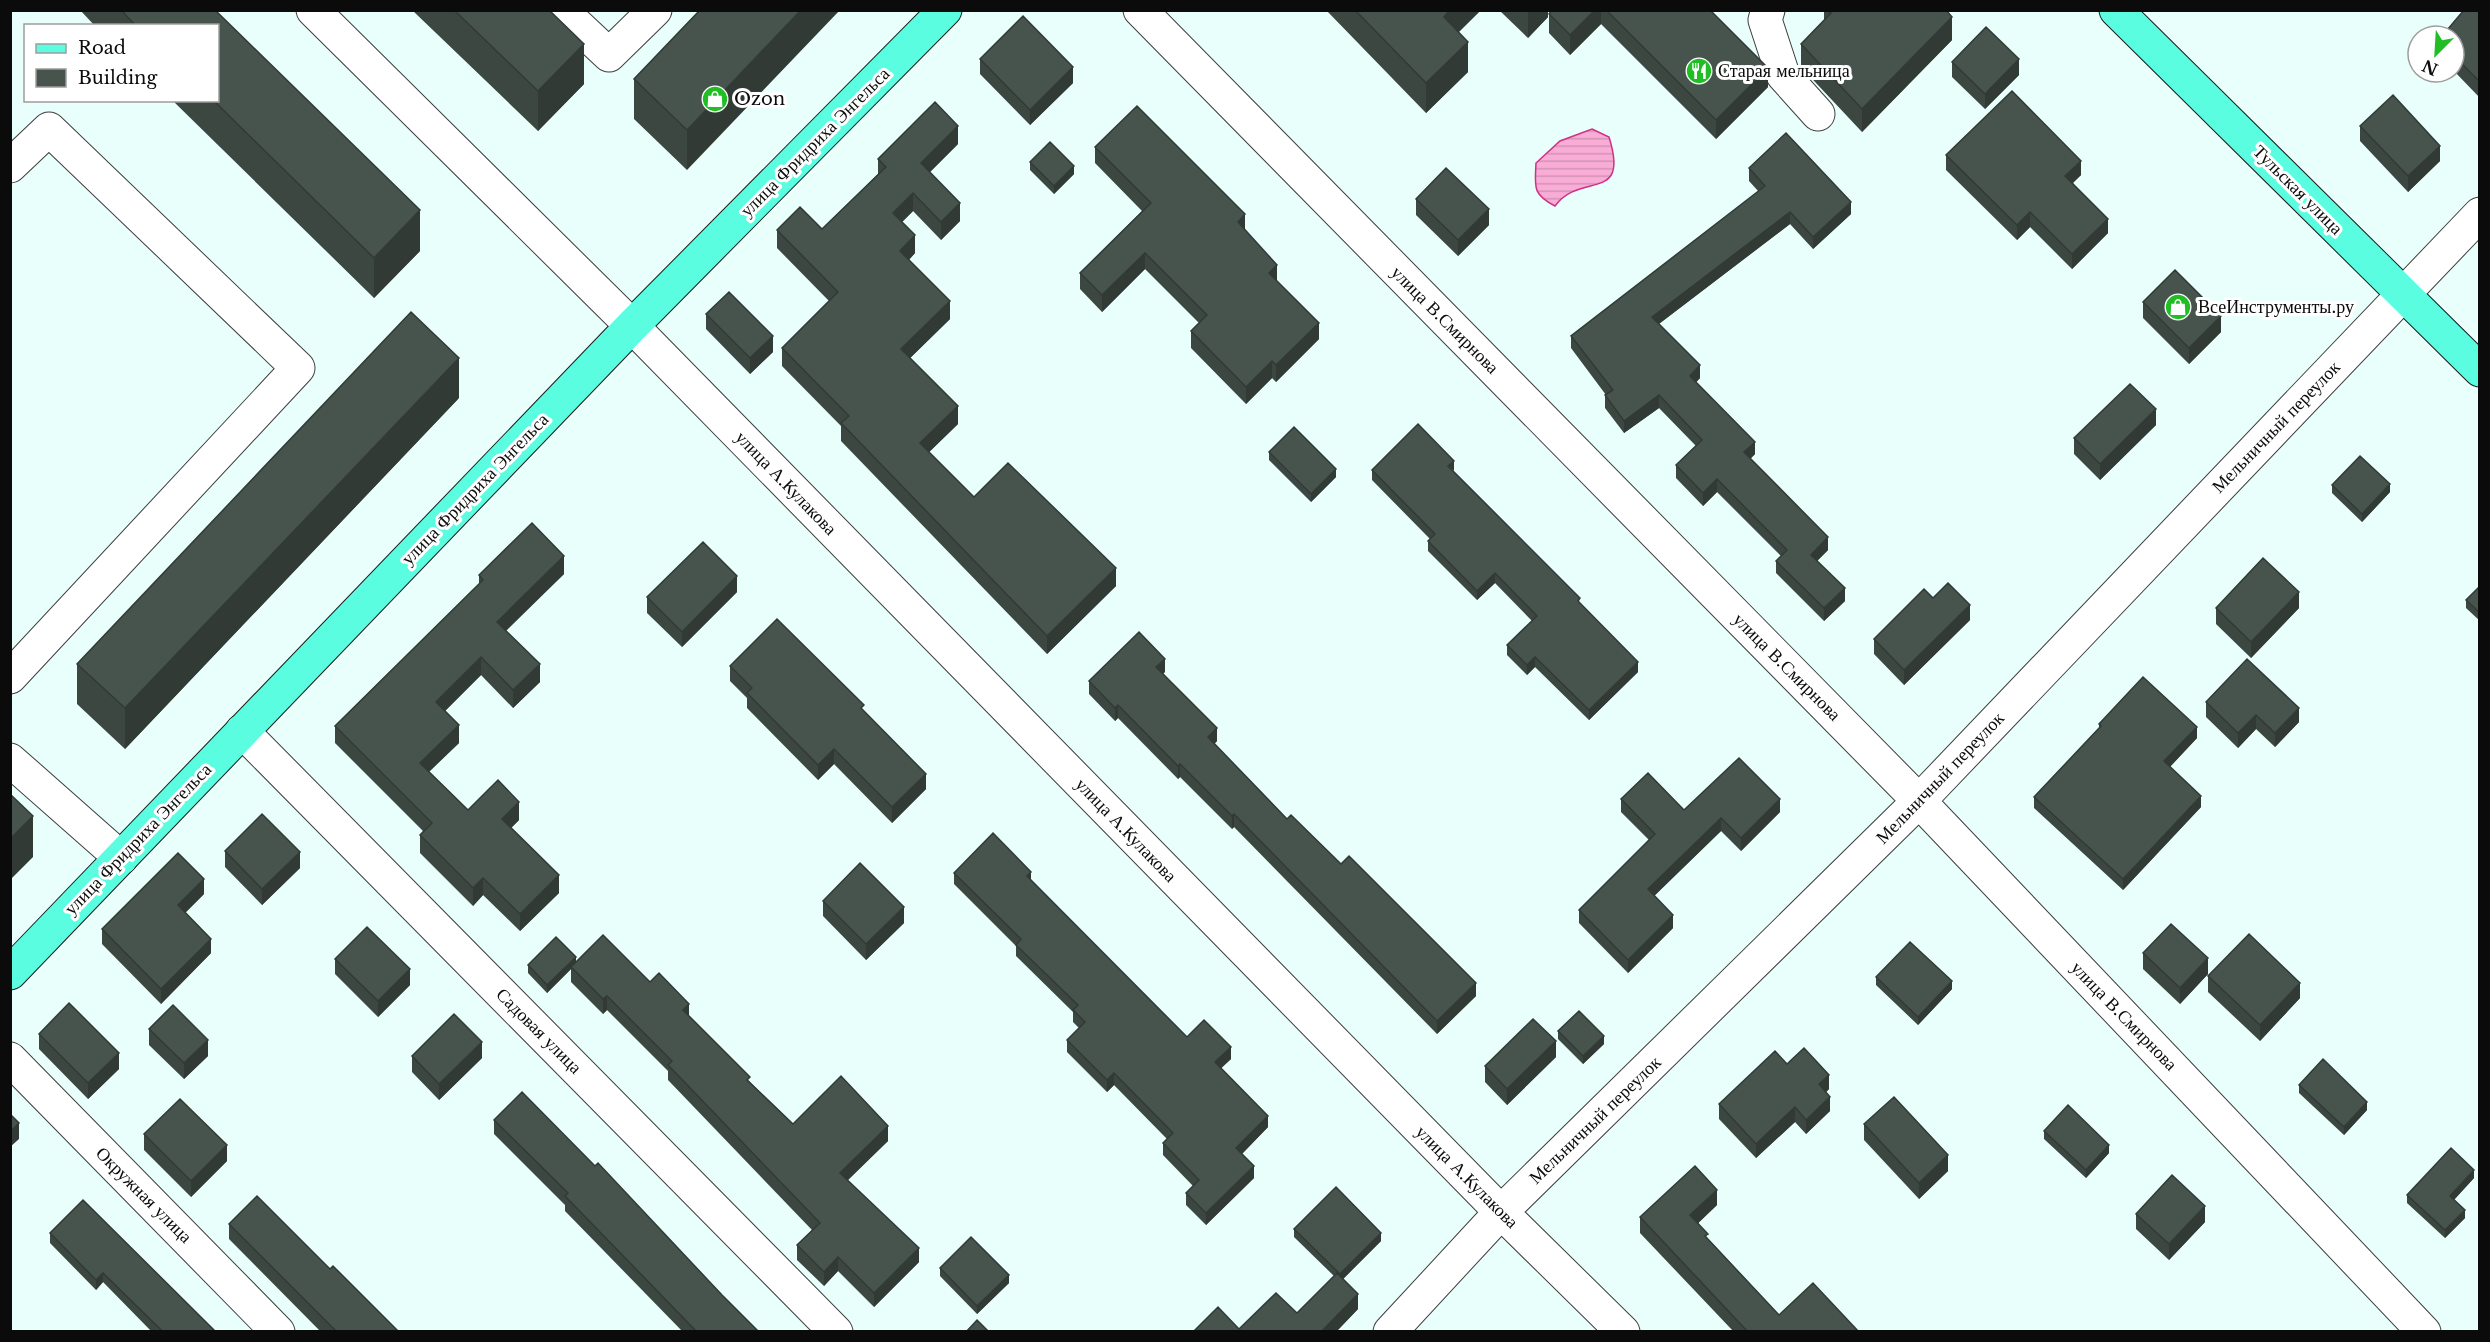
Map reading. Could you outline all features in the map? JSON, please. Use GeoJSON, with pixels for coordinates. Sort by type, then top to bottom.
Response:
{"type":"FeatureCollection","features":[{"type":"Feature","properties":{"kind":"main road","name":"улица Фридриха Энгельса"},"geometry":{"type":"LineString","coordinates":[[10,973],[632,326],[945,10]]}},
{"type":"Feature","properties":{"kind":"main road","name":"Тульская улица"},"geometry":{"type":"LineString","coordinates":[[2116,10],[2480,370]]}},
{"type":"Feature","properties":{"kind":"street","name":"улица А.Кулакова"},"geometry":{"type":"LineString","coordinates":[[313,10],[632,326],[1501,1212],[1623,1332]]}},
{"type":"Feature","properties":{"kind":"street"},"geometry":{"type":"LineString","coordinates":[[561,10],[609,55],[655,10]]}},
{"type":"Feature","properties":{"kind":"street","name":"улица В.Смирнова"},"geometry":{"type":"LineString","coordinates":[[1140,10],[1920,801],[2424,1332]]}},
{"type":"Feature","properties":{"kind":"street"},"geometry":{"type":"LineString","coordinates":[[1768,10],[1766,20],[1783,75],[1818,114]]}},
{"type":"Feature","properties":{"kind":"street"},"geometry":{"type":"LineString","coordinates":[[10,166],[49,129],[298,368],[10,677]]}},
{"type":"Feature","properties":{"kind":"street","name":"Мельничный переулок"},"geometry":{"type":"LineString","coordinates":[[1390,1332],[1501,1212],[1920,801],[2480,214]]}},
{"type":"Feature","properties":{"kind":"street","name":"Садовая улица"},"geometry":{"type":"LineString","coordinates":[[242,731],[836,1332]]}},
{"type":"Feature","properties":{"kind":"street"},"geometry":{"type":"LineString","coordinates":[[10,760],[120,858]]}},
{"type":"Feature","properties":{"kind":"street","name":"Окружная улица"},"geometry":{"type":"LineString","coordinates":[[10,1059],[278,1332]]}},
{"type":"Feature","properties":{"kind":"shaded area"},"geometry":{"type":"Polygon","coordinates":[[[1592,129],[1609,137],[1614,158],[1613,171],[1608,179],[1565,196],[1555,206],[1542,198],[1537,189],[1536,163],[1560,141],[1592,129]]]}},
{"type":"Feature","properties":{"kind":"building"},"geometry":{"type":"Polygon","coordinates":[[[121,10],[215,10],[420,210],[374,258],[215,102],[219,102],[219,24],[134,24],[121,10]]]}},
{"type":"Feature","properties":{"kind":"building"},"geometry":{"type":"Polygon","coordinates":[[[454,10],[549,10],[584,44],[538,91],[454,10]]]}},
{"type":"Feature","properties":{"kind":"building"},"geometry":{"type":"Polygon","coordinates":[[[700,10],[801,10],[687,130],[634,79],[700,10]]]}},
{"type":"Feature","properties":{"kind":"building"},"geometry":{"type":"Polygon","coordinates":[[[1355,10],[1450,10],[1444,17],[1468,42],[1426,83],[1355,10]]]}},
{"type":"Feature","properties":{"kind":"building"},"geometry":{"type":"Polygon","coordinates":[[[1552,10],[1595,10],[1570,35],[1549,14],[1552,10]]]}},
{"type":"Feature","properties":{"kind":"building","name":"Старая мельница"},"geometry":{"type":"Polygon","coordinates":[[[1606,10],[1710,10],[1768,68],[1716,120],[1606,10]]]}},
{"type":"Feature","properties":{"kind":"building"},"geometry":{"type":"Polygon","coordinates":[[[1828,10],[1946,10],[1952,17],[1862,109],[1801,44],[1831,13],[1828,10]]]}},
{"type":"Feature","properties":{"kind":"building"},"geometry":{"type":"Polygon","coordinates":[[[2464,10],[2480,10],[2480,82],[2466,68],[2466,24],[2452,24],[2464,10]]]}},
{"type":"Feature","properties":{"kind":"building"},"geometry":{"type":"Polygon","coordinates":[[[1023,16],[1073,67],[1030,110],[980,59],[1023,16]]]}},
{"type":"Feature","properties":{"kind":"building"},"geometry":{"type":"Polygon","coordinates":[[[1986,27],[2019,59],[1985,94],[1952,62],[1986,27]]]}},
{"type":"Feature","properties":{"kind":"building"},"geometry":{"type":"Polygon","coordinates":[[[2012,91],[2081,161],[2065,176],[2108,219],[2072,254],[2030,212],[2017,225],[1946,155],[2012,91]]]}},
{"type":"Feature","properties":{"kind":"building"},"geometry":{"type":"Polygon","coordinates":[[[2393,95],[2440,146],[2408,176],[2360,126],[2393,95]]]}},
{"type":"Feature","properties":{"kind":"building"},"geometry":{"type":"Polygon","coordinates":[[[935,102],[958,126],[921,163],[960,203],[941,222],[913,193],[893,213],[915,235],[900,251],[950,301],[901,349],[958,406],[920,443],[974,497],[1008,463],[1116,568],[1047,636],[841,423],[849,416],[782,348],[838,292],[777,230],[800,207],[822,229],[886,167],[878,159],[935,102]]]}},
{"type":"Feature","properties":{"kind":"building"},"geometry":{"type":"Polygon","coordinates":[[[1137,106],[1245,214],[1238,222],[1277,265],[1269,273],[1319,323],[1276,365],[1272,361],[1246,387],[1191,331],[1207,315],[1145,253],[1102,295],[1080,273],[1151,203],[1095,147],[1137,106]]]}},
{"type":"Feature","properties":{"kind":"building"},"geometry":{"type":"Polygon","coordinates":[[[1786,133],[1851,202],[1813,237],[1790,212],[1652,317],[1700,365],[1690,376],[1755,442],[1744,452],[1828,537],[1811,555],[1845,588],[1824,608],[1776,561],[1787,550],[1717,479],[1703,493],[1676,465],[1702,440],[1659,395],[1624,421],[1605,395],[1613,390],[1571,336],[1765,186],[1749,168],[1786,133]]]}},
{"type":"Feature","properties":{"kind":"building"},"geometry":{"type":"Polygon","coordinates":[[[1050,142],[1074,166],[1054,186],[1030,162],[1050,142]]]}},
{"type":"Feature","properties":{"kind":"building"},"geometry":{"type":"Polygon","coordinates":[[[1446,168],[1489,209],[1458,240],[1416,199],[1446,168]]]}},
{"type":"Feature","properties":{"kind":"building"},"geometry":{"type":"Polygon","coordinates":[[[2175,270],[2221,316],[2189,348],[2143,302],[2175,270]]]}},
{"type":"Feature","properties":{"kind":"building"},"geometry":{"type":"Polygon","coordinates":[[[729,292],[773,336],[750,358],[706,314],[729,292]]]}},
{"type":"Feature","properties":{"kind":"building"},"geometry":{"type":"Polygon","coordinates":[[[411,312],[459,358],[125,708],[77,664],[411,312]]]}},
{"type":"Feature","properties":{"kind":"building"},"geometry":{"type":"Polygon","coordinates":[[[2130,384],[2156,409],[2100,464],[2074,438],[2130,384]]]}},
{"type":"Feature","properties":{"kind":"building"},"geometry":{"type":"Polygon","coordinates":[[[1418,424],[1454,461],[1448,466],[1580,598],[1578,601],[1638,662],[1589,710],[1535,657],[1527,665],[1507,645],[1537,616],[1495,573],[1477,591],[1428,541],[1435,534],[1372,470],[1418,424]]]}},
{"type":"Feature","properties":{"kind":"building"},"geometry":{"type":"Polygon","coordinates":[[[1294,427],[1336,469],[1311,494],[1269,452],[1294,427]]]}},
{"type":"Feature","properties":{"kind":"building"},"geometry":{"type":"Polygon","coordinates":[[[2360,456],[2390,484],[2362,514],[2332,485],[2360,456]]]}},
{"type":"Feature","properties":{"kind":"building"},"geometry":{"type":"Polygon","coordinates":[[[532,523],[564,556],[497,622],[540,664],[513,690],[481,657],[436,702],[459,725],[420,763],[468,810],[498,780],[519,802],[502,819],[559,875],[520,914],[483,878],[473,888],[420,835],[432,823],[335,726],[483,580],[479,575],[532,523]]]}},
{"type":"Feature","properties":{"kind":"building"},"geometry":{"type":"Polygon","coordinates":[[[703,542],[737,576],[682,632],[647,597],[703,542]]]}},
{"type":"Feature","properties":{"kind":"building"},"geometry":{"type":"Polygon","coordinates":[[[2263,558],[2299,592],[2251,642],[2216,608],[2263,558]]]}},
{"type":"Feature","properties":{"kind":"building"},"geometry":{"type":"Polygon","coordinates":[[[1948,583],[1970,605],[1904,670],[1874,639],[1924,589],[1933,598],[1948,583]]]}},
{"type":"Feature","properties":{"kind":"building"},"geometry":{"type":"Polygon","coordinates":[[[2480,586],[2480,613],[2466,600],[2480,586]]]}},
{"type":"Feature","properties":{"kind":"building"},"geometry":{"type":"Polygon","coordinates":[[[777,619],[864,705],[861,708],[926,774],[892,807],[834,749],[818,765],[747,693],[752,688],[730,666],[777,619]]]}},
{"type":"Feature","properties":{"kind":"building"},"geometry":{"type":"Polygon","coordinates":[[[1139,632],[1165,659],[1156,667],[1217,728],[1208,737],[1287,819],[1291,815],[1341,864],[1349,856],[1476,983],[1437,1021],[1234,814],[1232,816],[1180,764],[1178,766],[1118,705],[1115,708],[1089,681],[1139,632]]]}},
{"type":"Feature","properties":{"kind":"building"},"geometry":{"type":"Polygon","coordinates":[[[2247,659],[2299,708],[2275,733],[2256,715],[2238,733],[2206,702],[2247,659]]]}},
{"type":"Feature","properties":{"kind":"building"},"geometry":{"type":"Polygon","coordinates":[[[2143,677],[2197,727],[2164,761],[2201,796],[2123,879],[2034,797],[2101,726],[2099,724],[2143,677]]]}},
{"type":"Feature","properties":{"kind":"building"},"geometry":{"type":"Polygon","coordinates":[[[1739,758],[1780,799],[1741,838],[1721,818],[1648,889],[1673,915],[1628,960],[1579,910],[1655,834],[1621,799],[1648,773],[1684,810],[1739,758]]]}},
{"type":"Feature","properties":{"kind":"building"},"geometry":{"type":"Polygon","coordinates":[[[10,794],[33,816],[10,839],[10,794]]]}},
{"type":"Feature","properties":{"kind":"building"},"geometry":{"type":"Polygon","coordinates":[[[262,814],[300,852],[262,889],[225,851],[262,814]]]}},
{"type":"Feature","properties":{"kind":"building"},"geometry":{"type":"Polygon","coordinates":[[[993,833],[1031,872],[1027,876],[1187,1037],[1204,1020],[1231,1047],[1215,1062],[1268,1116],[1236,1148],[1254,1166],[1206,1213],[1186,1193],[1199,1180],[1163,1143],[1173,1133],[1114,1073],[1107,1080],[1067,1040],[1085,1022],[1073,1010],[1078,1005],[1016,945],[1021,939],[954,873],[993,833]]]}},
{"type":"Feature","properties":{"kind":"building"},"geometry":{"type":"Polygon","coordinates":[[[178,853],[204,879],[178,905],[211,939],[161,989],[102,929],[178,853]]]}},
{"type":"Feature","properties":{"kind":"building"},"geometry":{"type":"Polygon","coordinates":[[[860,863],[904,907],[866,944],[823,901],[860,863]]]}},
{"type":"Feature","properties":{"kind":"building"},"geometry":{"type":"Polygon","coordinates":[[[2171,924],[2208,958],[2180,988],[2143,953],[2171,924]]]}},
{"type":"Feature","properties":{"kind":"building"},"geometry":{"type":"Polygon","coordinates":[[[367,927],[410,969],[378,1001],[335,959],[367,927]]]}},
{"type":"Feature","properties":{"kind":"building"},"geometry":{"type":"Polygon","coordinates":[[[2249,934],[2300,983],[2260,1025],[2208,976],[2249,934]]]}},
{"type":"Feature","properties":{"kind":"building"},"geometry":{"type":"Polygon","coordinates":[[[603,935],[650,982],[659,973],[689,1004],[683,1010],[750,1077],[747,1080],[793,1124],[841,1076],[888,1126],[840,1173],[919,1248],[874,1293],[838,1257],[824,1272],[797,1245],[820,1223],[668,1065],[672,1061],[607,996],[603,999],[571,967],[603,935]]]}},
{"type":"Feature","properties":{"kind":"building"},"geometry":{"type":"Polygon","coordinates":[[[556,937],[576,957],[547,985],[528,965],[556,937]]]}},
{"type":"Feature","properties":{"kind":"building"},"geometry":{"type":"Polygon","coordinates":[[[1910,942],[1952,981],[1918,1017],[1876,977],[1910,942]]]}},
{"type":"Feature","properties":{"kind":"building"},"geometry":{"type":"Polygon","coordinates":[[[69,1003],[119,1053],[88,1083],[39,1034],[69,1003]]]}},
{"type":"Feature","properties":{"kind":"building"},"geometry":{"type":"Polygon","coordinates":[[[173,1005],[208,1040],[184,1063],[149,1029],[173,1005]]]}},
{"type":"Feature","properties":{"kind":"building"},"geometry":{"type":"Polygon","coordinates":[[[1579,1011],[1604,1036],[1583,1056],[1558,1031],[1579,1011]]]}},
{"type":"Feature","properties":{"kind":"building"},"geometry":{"type":"Polygon","coordinates":[[[454,1014],[482,1042],[439,1084],[412,1056],[454,1014]]]}},
{"type":"Feature","properties":{"kind":"building"},"geometry":{"type":"Polygon","coordinates":[[[1533,1019],[1556,1041],[1507,1089],[1485,1066],[1533,1019]]]}},
{"type":"Feature","properties":{"kind":"building"},"geometry":{"type":"Polygon","coordinates":[[[1804,1048],[1829,1075],[1819,1084],[1830,1097],[1806,1120],[1795,1107],[1756,1144],[1719,1104],[1775,1051],[1787,1064],[1804,1048]]]}},
{"type":"Feature","properties":{"kind":"building"},"geometry":{"type":"Polygon","coordinates":[[[2323,1059],[2367,1102],[2344,1127],[2299,1085],[2323,1059]]]}},
{"type":"Feature","properties":{"kind":"building"},"geometry":{"type":"Polygon","coordinates":[[[522,1092],[595,1166],[598,1163],[759,1332],[697,1332],[565,1196],[568,1193],[494,1120],[522,1092]]]}},
{"type":"Feature","properties":{"kind":"building"},"geometry":{"type":"Polygon","coordinates":[[[1894,1097],[1948,1155],[1919,1183],[1864,1124],[1894,1097]]]}},
{"type":"Feature","properties":{"kind":"building"},"geometry":{"type":"Polygon","coordinates":[[[180,1099],[227,1145],[191,1181],[144,1134],[180,1099]]]}},
{"type":"Feature","properties":{"kind":"building"},"geometry":{"type":"Polygon","coordinates":[[[2068,1105],[2109,1145],[2086,1170],[2044,1131],[2068,1105]]]}},
{"type":"Feature","properties":{"kind":"building"},"geometry":{"type":"Polygon","coordinates":[[[10,1114],[19,1123],[10,1132],[10,1114]]]}},
{"type":"Feature","properties":{"kind":"building"},"geometry":{"type":"Polygon","coordinates":[[[2451,1148],[2474,1170],[2450,1196],[2465,1210],[2445,1230],[2407,1195],[2451,1148]]]}},
{"type":"Feature","properties":{"kind":"building"},"geometry":{"type":"Polygon","coordinates":[[[1695,1166],[1717,1190],[1690,1215],[1708,1234],[1705,1236],[1779,1315],[1813,1283],[1859,1332],[1748,1332],[1640,1217],[1695,1166]]]}},
{"type":"Feature","properties":{"kind":"building"},"geometry":{"type":"Polygon","coordinates":[[[2172,1175],[2205,1206],[2169,1244],[2136,1214],[2172,1175]]]}},
{"type":"Feature","properties":{"kind":"building"},"geometry":{"type":"Polygon","coordinates":[[[1336,1187],[1381,1233],[1340,1274],[1294,1229],[1336,1187]]]}},
{"type":"Feature","properties":{"kind":"building"},"geometry":{"type":"Polygon","coordinates":[[[257,1196],[330,1269],[333,1266],[399,1332],[337,1332],[229,1224],[257,1196]]]}},
{"type":"Feature","properties":{"kind":"building"},"geometry":{"type":"Polygon","coordinates":[[[83,1200],[216,1332],[160,1332],[161,1330],[103,1273],[96,1280],[50,1233],[83,1200]]]}},
{"type":"Feature","properties":{"kind":"building"},"geometry":{"type":"Polygon","coordinates":[[[971,1237],[1009,1275],[977,1306],[940,1268],[971,1237]]]}},
{"type":"Feature","properties":{"kind":"building"},"geometry":{"type":"Polygon","coordinates":[[[1337,1273],[1358,1294],[1321,1332],[1193,1332],[1218,1307],[1239,1329],[1276,1293],[1297,1313],[1337,1273]]]}},
{"type":"Feature","properties":{"kind":"building"},"geometry":{"type":"Polygon","coordinates":[[[977,1320],[989,1332],[966,1332],[977,1320]]]}},
{"type":"Feature","properties":{"kind":"place","name":"Старая мельница"},"geometry":{"type":"Point","coordinates":[1699,71]}},
{"type":"Feature","properties":{"kind":"place","name":"Ozon"},"geometry":{"type":"Point","coordinates":[715,99]}},
{"type":"Feature","properties":{"kind":"place","name":"ВсеИнструменты.ру"},"geometry":{"type":"Point","coordinates":[2178,307]}}]}
